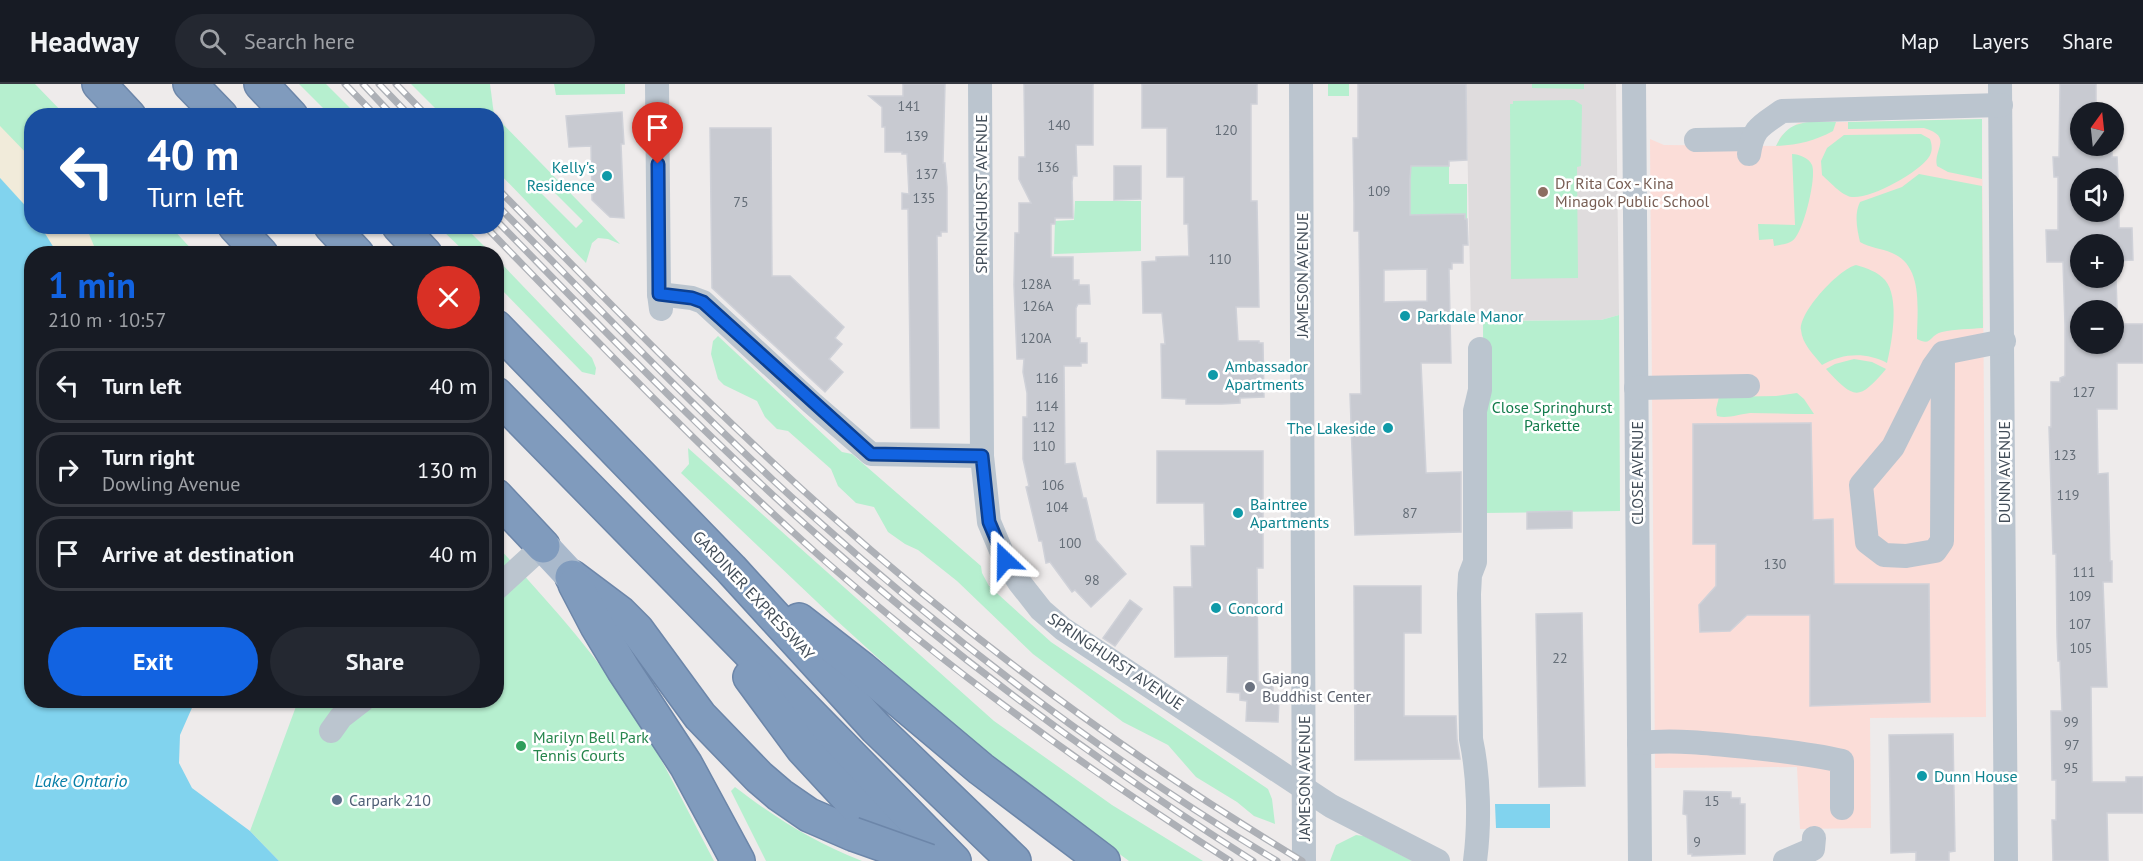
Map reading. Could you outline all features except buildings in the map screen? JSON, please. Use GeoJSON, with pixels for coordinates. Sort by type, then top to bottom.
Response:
{"type":"FeatureCollection","features":[{"type":"Feature","properties":{"kind":"highway"},"geometry":{"type":"LineString","coordinates":[[99,84],[122,108]]}},
{"type":"Feature","properties":{"kind":"highway"},"geometry":{"type":"LineString","coordinates":[[190,84],[213,108]]}},
{"type":"Feature","properties":{"kind":"highway"},"geometry":{"type":"LineString","coordinates":[[261,84],[284,108]]}},
{"type":"Feature","properties":{"kind":"highway"},"geometry":{"type":"LineString","coordinates":[[242,234],[254,246]]}},
{"type":"Feature","properties":{"kind":"highway"},"geometry":{"type":"LineString","coordinates":[[338,234],[350,246]]}},
{"type":"Feature","properties":{"kind":"highway"},"geometry":{"type":"LineString","coordinates":[[406,234],[418,246]]}},
{"type":"Feature","properties":{"kind":"highway","name":"GARDINER EXPRESSWAY"},"geometry":{"type":"LineString","coordinates":[[504,335],[731,569],[876,728],[1014,861]]}},
{"type":"Feature","properties":{"kind":"highway"},"geometry":{"type":"LineString","coordinates":[[504,402],[954,861]]}},
{"type":"Feature","properties":{"kind":"highway"},"geometry":{"type":"LineString","coordinates":[[504,505],[543,546]]}},
{"type":"Feature","properties":{"kind":"highway"},"geometry":{"type":"LineString","coordinates":[[731,569],[862,669],[981,768],[1104,861]]}},
{"type":"Feature","properties":{"kind":"highway"},"geometry":{"type":"LineString","coordinates":[[677,576],[803,749],[907,861]]}},
{"type":"Feature","properties":{"kind":"highway"},"geometry":{"type":"LineString","coordinates":[[572,577],[620,613],[637,630],[700,716],[759,777],[780,795],[809,815],[853,834],[929,861]]}},
{"type":"Feature","properties":{"kind":"highway"},"geometry":{"type":"LineString","coordinates":[[572,577],[602,634],[686,765],[738,861]]}},
{"type":"Feature","properties":{"kind":"main road"},"geometry":{"type":"LineString","coordinates":[[543,546],[572,577]]}},
{"type":"Feature","properties":{"kind":"street"},"geometry":{"type":"LineString","coordinates":[[657,84],[660,302],[692,298],[703,302],[871,454],[982,456]]}},
{"type":"Feature","properties":{"kind":"street","name":"SPRINGHURST AVENUE"},"geometry":{"type":"LineString","coordinates":[[980,84],[982,456],[989,522],[1005,560],[1041,610],[1063,629],[1282,772],[1330,806],[1438,861]]}},
{"type":"Feature","properties":{"kind":"street","name":"JAMESON AVENUE"},"geometry":{"type":"LineString","coordinates":[[1301,84],[1304,851]]}},
{"type":"Feature","properties":{"kind":"street","name":"CLOSE AVENUE"},"geometry":{"type":"LineString","coordinates":[[1634,84],[1640,861]]}},
{"type":"Feature","properties":{"kind":"street"},"geometry":{"type":"LineString","coordinates":[[1696,140],[1750,146],[1757,129],[1782,111],[2000,94]]}},
{"type":"Feature","properties":{"kind":"street","name":"DUNN AVENUE"},"geometry":{"type":"LineString","coordinates":[[2000,94],[2001,302],[2004,341],[2006,861]]}},
{"type":"Feature","properties":{"kind":"street"},"geometry":{"type":"LineString","coordinates":[[1942,352],[1942,541],[1935,551],[1906,556],[1884,555],[1867,542],[1861,485],[1893,447],[1942,352],[2004,341]]}},
{"type":"Feature","properties":{"kind":"street"},"geometry":{"type":"LineString","coordinates":[[1475,861],[1477,794],[1476,761],[1471,738],[1469,594],[1470,575],[1475,562],[1475,411],[1480,390],[1480,350]]}},
{"type":"Feature","properties":{"kind":"street"},"geometry":{"type":"LineString","coordinates":[[1636,388],[1748,386]]}},
{"type":"Feature","properties":{"kind":"street"},"geometry":{"type":"LineString","coordinates":[[504,582],[543,546]]}},
{"type":"Feature","properties":{"kind":"street"},"geometry":{"type":"LineString","coordinates":[[331,732],[342,717],[353,708]]}},
{"type":"Feature","properties":{"kind":"street"},"geometry":{"type":"LineString","coordinates":[[1639,743],[1696,742],[1817,755],[1842,761],[1842,808]]}},
{"type":"Feature","properties":{"kind":"street"},"geometry":{"type":"LineString","coordinates":[[1785,861],[1813,849],[1814,838]]}},
{"type":"Feature","properties":{"kind":"shaded area","name":"Dr Rita Cox - Kina Minagok Public School"},"geometry":{"type":"Polygon","coordinates":[[[1466,84],[1616,84],[1619,315],[1601,320],[1471,321],[1466,84]]]}},
{"type":"Feature","properties":{"kind":"shaded area"},"geometry":{"type":"Polygon","coordinates":[[[1982,119],[1986,717],[1870,718],[1871,828],[1800,829],[1797,767],[1655,768],[1650,139],[1664,145],[1776,146],[1781,136],[1798,123],[1982,119]]]}},
{"type":"Feature","properties":{"kind":"green space"},"geometry":{"type":"Polygon","coordinates":[[[0,84],[35,84],[58,108],[24,108],[24,204],[0,178],[0,84]]]}},
{"type":"Feature","properties":{"kind":"green space"},"geometry":{"type":"Polygon","coordinates":[[[299,84],[326,84],[350,108],[323,108],[299,84]]]}},
{"type":"Feature","properties":{"kind":"green space"},"geometry":{"type":"Polygon","coordinates":[[[411,84],[490,84],[493,108],[435,108],[411,84]]]}},
{"type":"Feature","properties":{"kind":"green space"},"geometry":{"type":"Polygon","coordinates":[[[554,84],[625,84],[625,94],[556,95],[554,84]]]}},
{"type":"Feature","properties":{"kind":"green space"},"geometry":{"type":"Polygon","coordinates":[[[1328,84],[1349,84],[1349,96],[1328,96],[1328,84]]]}},
{"type":"Feature","properties":{"kind":"green space"},"geometry":{"type":"Polygon","coordinates":[[[1532,84],[1584,84],[1584,89],[1532,88],[1532,84]]]}},
{"type":"Feature","properties":{"kind":"green space"},"geometry":{"type":"Polygon","coordinates":[[[1574,100],[1582,105],[1581,166],[1577,167],[1578,278],[1511,279],[1510,104],[1513,104],[1513,101],[1574,100]]]}},
{"type":"Feature","properties":{"kind":"green space"},"geometry":{"type":"Polygon","coordinates":[[[1982,119],[1982,179],[1948,172],[1937,166],[1940,139],[1938,135],[1924,128],[1848,129],[1848,122],[1982,119]]]}},
{"type":"Feature","properties":{"kind":"green space"},"geometry":{"type":"Polygon","coordinates":[[[1809,122],[1836,122],[1833,131],[1819,137],[1776,146],[1787,130],[1794,126],[1809,122]]]}},
{"type":"Feature","properties":{"kind":"green space"},"geometry":{"type":"Polygon","coordinates":[[[504,125],[620,244],[598,238],[592,243],[586,263],[504,178],[504,125]],[[547,185],[540,192],[576,228],[583,221],[547,185]]]}},
{"type":"Feature","properties":{"kind":"green space"},"geometry":{"type":"Polygon","coordinates":[[[1921,134],[1930,139],[1932,148],[1929,157],[1894,184],[1870,194],[1860,197],[1848,196],[1822,175],[1821,161],[1827,148],[1844,135],[1921,134]]]}},
{"type":"Feature","properties":{"kind":"green space"},"geometry":{"type":"Polygon","coordinates":[[[1792,154],[1804,157],[1812,165],[1811,193],[1796,237],[1790,242],[1774,246],[1773,239],[1759,240],[1758,224],[1795,225],[1792,154]]]}},
{"type":"Feature","properties":{"kind":"green space"},"geometry":{"type":"Polygon","coordinates":[[[1411,166],[1449,166],[1449,184],[1467,184],[1467,219],[1410,215],[1410,208],[1405,207],[1405,179],[1410,178],[1411,166]]]}},
{"type":"Feature","properties":{"kind":"green space"},"geometry":{"type":"Polygon","coordinates":[[[1919,174],[1982,186],[1983,328],[1942,332],[1925,342],[1917,339],[1918,302],[1914,278],[1909,268],[1902,259],[1892,253],[1860,242],[1857,222],[1860,202],[1902,187],[1919,174]]]}},
{"type":"Feature","properties":{"kind":"green space"},"geometry":{"type":"Polygon","coordinates":[[[1075,201],[1141,201],[1141,251],[1054,254],[1055,221],[1074,220],[1075,201]]]}},
{"type":"Feature","properties":{"kind":"green space"},"geometry":{"type":"Polygon","coordinates":[[[45,234],[177,234],[189,246],[53,246],[45,234]]]}},
{"type":"Feature","properties":{"kind":"green space"},"geometry":{"type":"Polygon","coordinates":[[[446,234],[472,234],[484,246],[459,246],[446,234]]]}},
{"type":"Feature","properties":{"kind":"green space"},"geometry":{"type":"Polygon","coordinates":[[[1856,265],[1879,275],[1890,288],[1894,320],[1887,363],[1871,357],[1854,355],[1838,358],[1822,365],[1804,340],[1801,330],[1802,322],[1821,292],[1840,274],[1856,265]]]}},
{"type":"Feature","properties":{"kind":"green space"},"geometry":{"type":"Polygon","coordinates":[[[504,266],[592,358],[596,368],[595,375],[582,372],[504,292],[504,266]]]}},
{"type":"Feature","properties":{"kind":"green space","name":"Close Springhurst Parkette"},"geometry":{"type":"Polygon","coordinates":[[[1619,315],[1620,511],[1484,513],[1483,321],[1601,320],[1619,315]]]}},
{"type":"Feature","properties":{"kind":"green space"},"geometry":{"type":"Polygon","coordinates":[[[718,336],[842,452],[852,454],[981,566],[989,586],[1051,642],[1268,789],[1272,799],[1275,824],[1254,816],[1237,802],[1196,777],[1168,745],[1123,722],[1033,654],[957,581],[918,550],[888,532],[874,507],[856,503],[838,486],[831,469],[788,431],[777,429],[765,417],[757,401],[724,385],[718,379],[711,354],[713,341],[718,336]]]}},
{"type":"Feature","properties":{"kind":"green space"},"geometry":{"type":"Polygon","coordinates":[[[1854,359],[1872,362],[1886,369],[1869,387],[1856,393],[1843,386],[1826,369],[1854,359]]]}},
{"type":"Feature","properties":{"kind":"green space"},"geometry":{"type":"Polygon","coordinates":[[[1797,393],[1814,414],[1750,413],[1729,417],[1717,416],[1719,397],[1776,396],[1797,393]]]}},
{"type":"Feature","properties":{"kind":"green space"},"geometry":{"type":"Polygon","coordinates":[[[688,448],[994,721],[1112,805],[1203,861],[1129,861],[1041,796],[933,708],[681,473],[689,464],[688,448]]]}},
{"type":"Feature","properties":{"kind":"green space"},"geometry":{"type":"Polygon","coordinates":[[[504,554],[572,630],[623,697],[658,754],[714,861],[279,861],[250,831],[295,708],[504,708],[504,554]]]}},
{"type":"Feature","properties":{"kind":"green space"},"geometry":{"type":"Polygon","coordinates":[[[735,787],[796,829],[862,861],[766,861],[731,791],[735,787]]]}},
{"type":"Feature","properties":{"kind":"green space"},"geometry":{"type":"Polygon","coordinates":[[[1356,835],[1364,836],[1412,861],[1330,861],[1336,845],[1356,835]]]}},
{"type":"Feature","properties":{"kind":"sand"},"geometry":{"type":"Polygon","coordinates":[[[0,126],[24,151],[24,204],[0,178],[0,126]]]}},
{"type":"Feature","properties":{"kind":"sand"},"geometry":{"type":"Polygon","coordinates":[[[45,234],[89,234],[94,246],[53,246],[45,234]]]}},
{"type":"Feature","properties":{"kind":"water","name":"Lake Ontario"},"geometry":{"type":"Polygon","coordinates":[[[0,178],[24,204],[24,234],[45,234],[53,246],[24,246],[24,708],[192,708],[180,735],[179,763],[192,788],[250,831],[279,861],[0,861],[0,178]]]}},
{"type":"Feature","properties":{"kind":"water"},"geometry":{"type":"Polygon","coordinates":[[[1495,804],[1550,804],[1550,828],[1496,828],[1495,804]]]}},
{"type":"Feature","properties":{"kind":"railway"},"geometry":{"type":"LineString","coordinates":[[345,84],[368,108]]}},
{"type":"Feature","properties":{"kind":"railway"},"geometry":{"type":"LineString","coordinates":[[363,84],[386,108]]}},
{"type":"Feature","properties":{"kind":"railway"},"geometry":{"type":"LineString","coordinates":[[379,84],[402,108]]}},
{"type":"Feature","properties":{"kind":"railway"},"geometry":{"type":"LineString","coordinates":[[396,84],[419,108]]}},
{"type":"Feature","properties":{"kind":"railway"},"geometry":{"type":"LineString","coordinates":[[504,195],[745,437],[904,578],[1032,679],[1098,727],[1233,818],[1302,861]]}},
{"type":"Feature","properties":{"kind":"railway"},"geometry":{"type":"LineString","coordinates":[[504,212],[633,344],[773,480],[892,585],[953,635],[1079,731],[1144,776],[1277,861]]}},
{"type":"Feature","properties":{"kind":"railway"},"geometry":{"type":"LineString","coordinates":[[504,228],[699,425],[782,504],[876,586],[927,629],[1033,710],[1141,787],[1253,861]]}},
{"type":"Feature","properties":{"kind":"railway"},"geometry":{"type":"LineString","coordinates":[[493,234],[689,433],[772,513],[864,594],[965,676],[1069,753],[1230,861]]}},
{"type":"Feature","properties":{"kind":"place","name":"Kelly's Residence"},"geometry":{"type":"Point","coordinates":[607,176]}},
{"type":"Feature","properties":{"kind":"place","name":"Dr Rita Cox - Kina Minagok Public School"},"geometry":{"type":"Point","coordinates":[1543,192]}},
{"type":"Feature","properties":{"kind":"place","name":"Parkdale Manor"},"geometry":{"type":"Point","coordinates":[1405,316]}},
{"type":"Feature","properties":{"kind":"place","name":"Ambassador Apartments"},"geometry":{"type":"Point","coordinates":[1213,375]}},
{"type":"Feature","properties":{"kind":"place","name":"The Lakeside"},"geometry":{"type":"Point","coordinates":[1388,428]}},
{"type":"Feature","properties":{"kind":"place","name":"Baintree Apartments"},"geometry":{"type":"Point","coordinates":[1238,513]}},
{"type":"Feature","properties":{"kind":"place","name":"Concord"},"geometry":{"type":"Point","coordinates":[1216,608]}},
{"type":"Feature","properties":{"kind":"place","name":"Gajang Buddhist Center"},"geometry":{"type":"Point","coordinates":[1250,687]}},
{"type":"Feature","properties":{"kind":"place","name":"Marilyn Bell Park Tennis Courts"},"geometry":{"type":"Point","coordinates":[521,746]}},
{"type":"Feature","properties":{"kind":"place","name":"Dunn House"},"geometry":{"type":"Point","coordinates":[1922,776]}},
{"type":"Feature","properties":{"kind":"place","name":"Carpark 210"},"geometry":{"type":"Point","coordinates":[337,800]}},
{"type":"Feature","properties":{"kind":"route"},"geometry":{"type":"LineString","coordinates":[[658,164],[659,294],[692,298],[703,302],[766,362],[871,454],[982,456],[989,522],[1005,560]]}}]}
